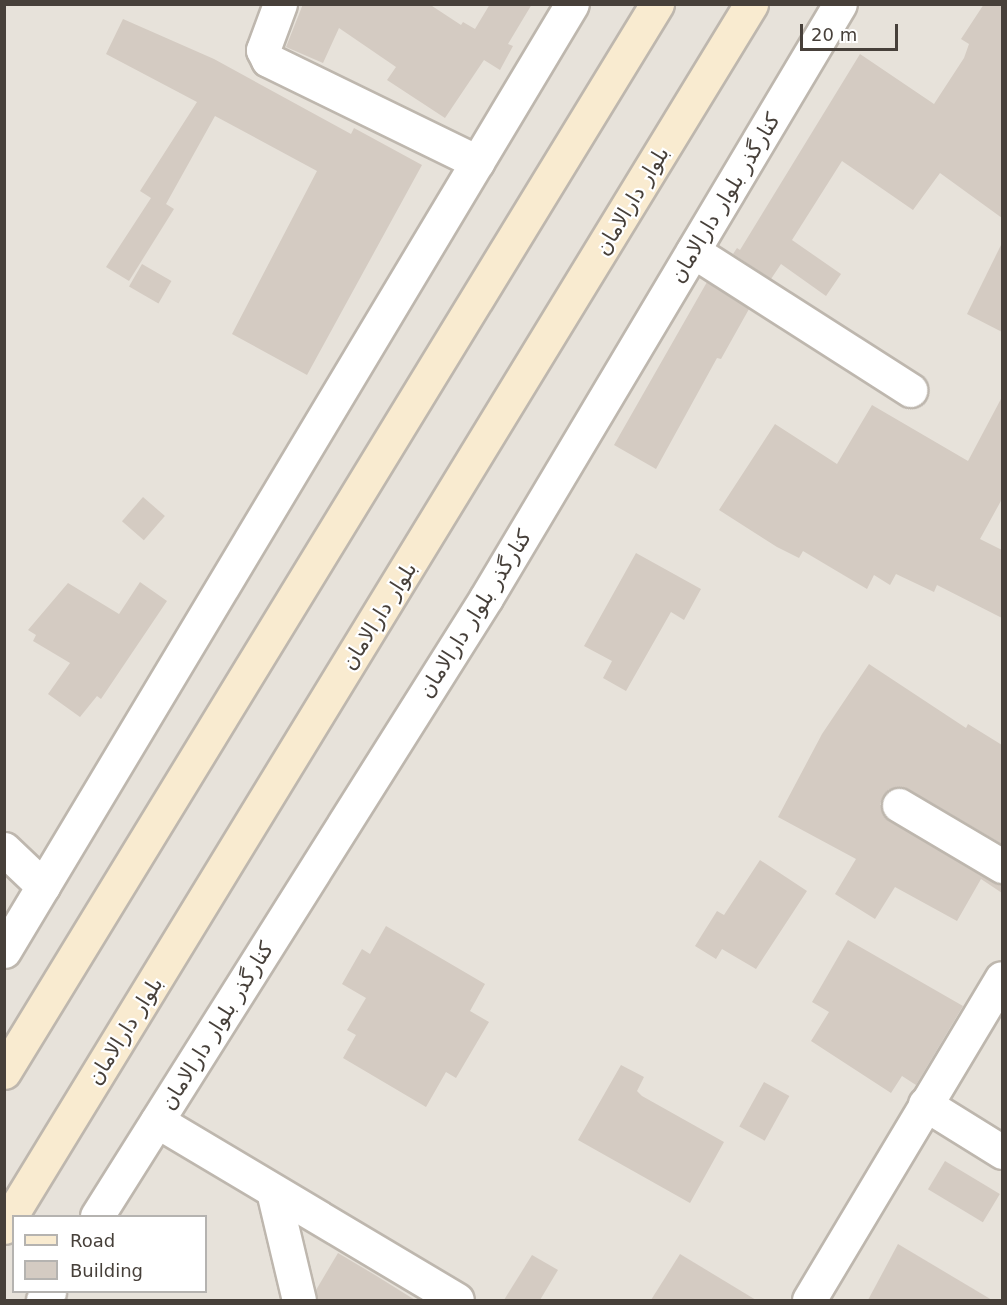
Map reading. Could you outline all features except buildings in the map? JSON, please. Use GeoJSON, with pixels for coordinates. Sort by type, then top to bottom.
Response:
{"type":"FeatureCollection","features":[{"type":"Feature","properties":{"kind":"main road"},"geometry":{"type":"LineString","coordinates":[[4,1072],[657,4]]}},
{"type":"Feature","properties":{"kind":"main road","name":"بلوار دارالامان"},"geometry":{"type":"LineString","coordinates":[[4,1227],[751,4]]}},
{"type":"Feature","properties":{"kind":"street"},"geometry":{"type":"LineString","coordinates":[[280,4],[263,50],[268,60],[477,162]]}},
{"type":"Feature","properties":{"kind":"street"},"geometry":{"type":"LineString","coordinates":[[4,951],[572,4]]}},
{"type":"Feature","properties":{"kind":"street","name":"کنارگذر بلوار دارالامان"},"geometry":{"type":"LineString","coordinates":[[98,1215],[486,598],[840,4]]}},
{"type":"Feature","properties":{"kind":"street"},"geometry":{"type":"LineString","coordinates":[[693,251],[910,390]]}},
{"type":"Feature","properties":{"kind":"street"},"geometry":{"type":"LineString","coordinates":[[899,805],[1002,866]]}},
{"type":"Feature","properties":{"kind":"street"},"geometry":{"type":"LineString","coordinates":[[4,849],[43,886]]}},
{"type":"Feature","properties":{"kind":"street"},"geometry":{"type":"LineString","coordinates":[[809,1300],[1002,978]]}},
{"type":"Feature","properties":{"kind":"street"},"geometry":{"type":"LineString","coordinates":[[925,1104],[1002,1152]]}},
{"type":"Feature","properties":{"kind":"street"},"geometry":{"type":"LineString","coordinates":[[157,1121],[457,1300]]}},
{"type":"Feature","properties":{"kind":"street"},"geometry":{"type":"LineString","coordinates":[[273,1191],[299,1300]]}},
{"type":"Feature","properties":{"kind":"shaded area"},"geometry":{"type":"Polygon","coordinates":[[[5,5],[1002,5],[1002,1300],[5,1300],[5,5]]]}}]}
